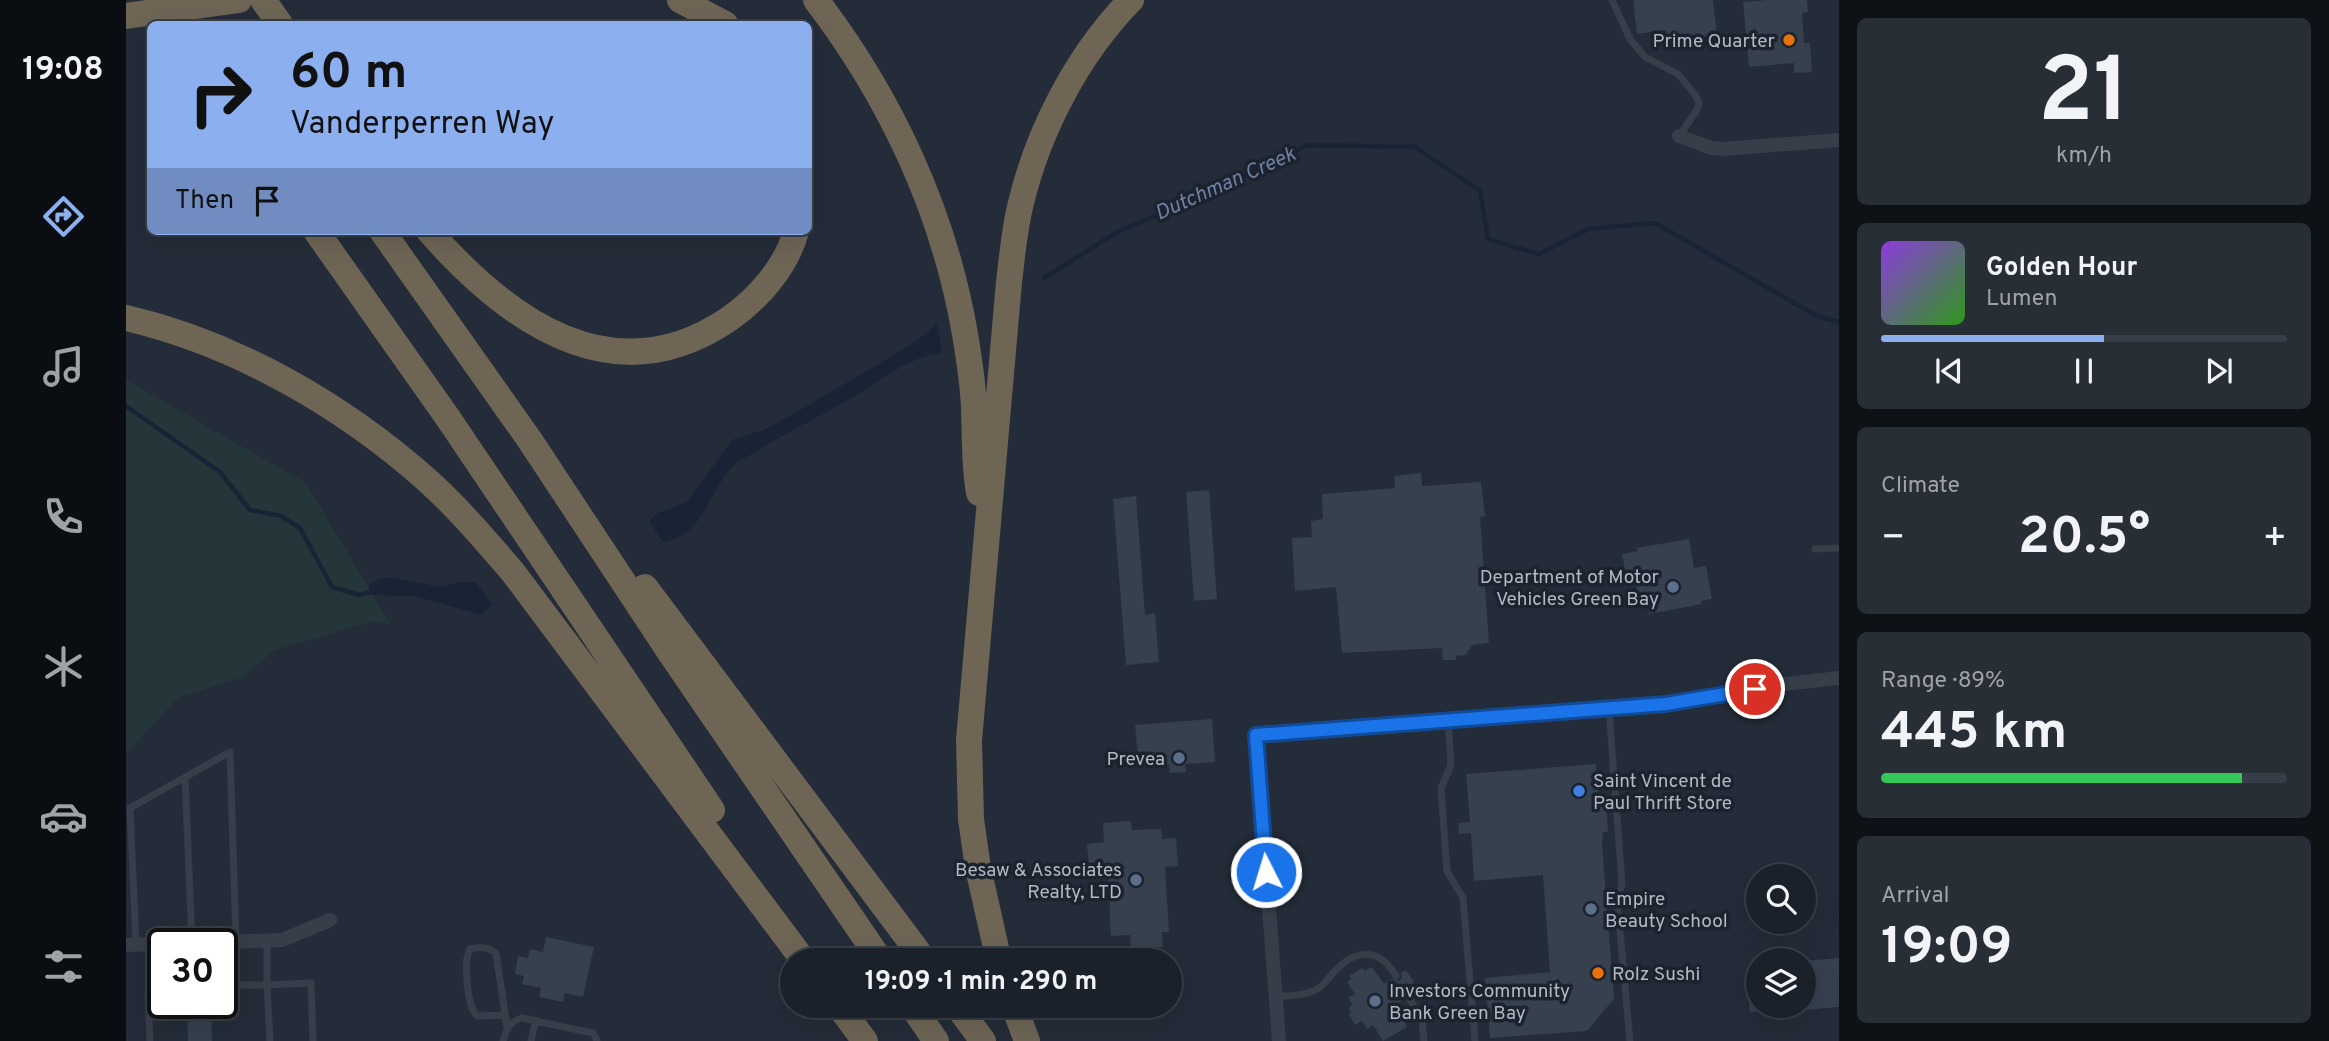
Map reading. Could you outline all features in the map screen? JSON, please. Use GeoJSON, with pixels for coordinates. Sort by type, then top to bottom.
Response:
{"type":"FeatureCollection","features":[{"type":"Feature","properties":{"kind":"highway"},"geometry":{"type":"LineString","coordinates":[[153,0],[168,21]]}},
{"type":"Feature","properties":{"kind":"highway"},"geometry":{"type":"LineString","coordinates":[[222,0],[237,21]]}},
{"type":"Feature","properties":{"kind":"highway"},"geometry":{"type":"LineString","coordinates":[[126,16],[239,0]]}},
{"type":"Feature","properties":{"kind":"highway"},"geometry":{"type":"LineString","coordinates":[[263,0],[278,21]]}},
{"type":"Feature","properties":{"kind":"highway"},"geometry":{"type":"LineString","coordinates":[[680,0],[719,21]]}},
{"type":"Feature","properties":{"kind":"highway"},"geometry":{"type":"LineString","coordinates":[[816,0],[839,29],[881,95],[925,190],[949,259],[965,333],[972,392],[976,475],[986,543]]}},
{"type":"Feature","properties":{"kind":"highway"},"geometry":{"type":"LineString","coordinates":[[996,948],[978,868],[971,819],[969,740],[1009,282],[1019,209],[1044,134],[1076,71],[1116,15],[1131,0]]}},
{"type":"Feature","properties":{"kind":"highway"},"geometry":{"type":"LineString","coordinates":[[319,235],[456,429],[804,948]]}},
{"type":"Feature","properties":{"kind":"highway"},"geometry":{"type":"LineString","coordinates":[[385,235],[529,439],[671,654],[872,948]]}},
{"type":"Feature","properties":{"kind":"highway"},"geometry":{"type":"LineString","coordinates":[[433,235],[464,268],[514,311],[566,340],[624,351],[646,351],[672,346],[719,326],[740,312],[760,293],[783,262],[794,235]]}},
{"type":"Feature","properties":{"kind":"highway"},"geometry":{"type":"LineString","coordinates":[[126,318],[205,343],[277,376],[348,420],[428,481],[512,570],[794,948]]}},
{"type":"Feature","properties":{"kind":"highway"},"geometry":{"type":"LineString","coordinates":[[529,439],[681,633],[915,948]]}},
{"type":"Feature","properties":{"kind":"highway"},"geometry":{"type":"LineString","coordinates":[[850,1018],[866,1041]]}},
{"type":"Feature","properties":{"kind":"highway"},"geometry":{"type":"LineString","coordinates":[[920,1018],[936,1041]]}},
{"type":"Feature","properties":{"kind":"highway"},"geometry":{"type":"LineString","coordinates":[[966,1018],[983,1041]]}},
{"type":"Feature","properties":{"kind":"highway"},"geometry":{"type":"LineString","coordinates":[[1018,1018],[1027,1041]]}},
{"type":"Feature","properties":{"kind":"street"},"geometry":{"type":"LineString","coordinates":[[1679,136],[1711,148],[1723,149],[1839,140]]}},
{"type":"Feature","properties":{"kind":"street"},"geometry":{"type":"LineString","coordinates":[[1279,1041],[1256,735],[1666,704],[1776,685],[1839,678]]}},
{"type":"Feature","properties":{"kind":"street"},"geometry":{"type":"LineString","coordinates":[[238,942],[282,940],[330,920]]}},
{"type":"Feature","properties":{"kind":"lane"},"geometry":{"type":"LineString","coordinates":[[1612,0],[1630,39],[1645,57],[1678,74],[1699,102],[1697,110],[1679,136]]}},
{"type":"Feature","properties":{"kind":"lane"},"geometry":{"type":"LineString","coordinates":[[1815,549],[1839,548]]}},
{"type":"Feature","properties":{"kind":"lane"},"geometry":{"type":"LineString","coordinates":[[1609,709],[1622,884],[1617,899],[1628,1040]]}},
{"type":"Feature","properties":{"kind":"lane"},"geometry":{"type":"LineString","coordinates":[[1448,721],[1451,765],[1441,788],[1447,871],[1463,898],[1475,1041]]}},
{"type":"Feature","properties":{"kind":"lane"},"geometry":{"type":"LineString","coordinates":[[131,945],[130,808],[230,752],[236,928]]}},
{"type":"Feature","properties":{"kind":"lane"},"geometry":{"type":"LineString","coordinates":[[185,777],[192,928]]}},
{"type":"Feature","properties":{"kind":"lane"},"geometry":{"type":"LineString","coordinates":[[267,941],[270,1041]]}},
{"type":"Feature","properties":{"kind":"lane"},"geometry":{"type":"LineString","coordinates":[[505,1015],[477,1016],[471,1009],[466,957],[470,948],[481,946],[496,953],[507,1027]]}},
{"type":"Feature","properties":{"kind":"lane"},"geometry":{"type":"LineString","coordinates":[[1276,997],[1309,993],[1320,988],[1344,963],[1364,954],[1382,957],[1396,976]]}},
{"type":"Feature","properties":{"kind":"lane"},"geometry":{"type":"LineString","coordinates":[[238,985],[311,983],[313,1041]]}},
{"type":"Feature","properties":{"kind":"lane"},"geometry":{"type":"LineString","coordinates":[[1408,996],[1422,1020],[1424,1041]]}},
{"type":"Feature","properties":{"kind":"lane"},"geometry":{"type":"LineString","coordinates":[[503,1041],[507,1027],[512,1021],[522,1017],[593,1033],[597,1041]]}},
{"type":"Feature","properties":{"kind":"lane"},"geometry":{"type":"LineString","coordinates":[[149,1019],[150,1041]]}},
{"type":"Feature","properties":{"kind":"lane"},"geometry":{"type":"LineString","coordinates":[[531,1041],[536,1020]]}},
{"type":"Feature","properties":{"kind":"shaded area"},"geometry":{"type":"Polygon","coordinates":[[[126,380],[306,483],[390,624],[374,621],[275,650],[241,678],[179,697],[126,754],[126,380]]]}},
{"type":"Feature","properties":{"kind":"water"},"geometry":{"type":"Polygon","coordinates":[[[936,322],[942,348],[939,354],[901,367],[856,396],[738,462],[725,476],[704,511],[688,531],[663,542],[649,521],[658,513],[687,502],[732,440],[764,430],[795,413],[899,352],[928,333],[936,322]]]}},
{"type":"Feature","properties":{"kind":"water"},"geometry":{"type":"Polygon","coordinates":[[[391,577],[439,587],[475,582],[492,604],[482,615],[415,596],[369,593],[369,585],[379,579],[391,577]]]}},
{"type":"Feature","properties":{"kind":"building"},"geometry":{"type":"Polygon","coordinates":[[[1633,0],[1713,0],[1717,36],[1667,42],[1666,30],[1637,34],[1633,0]]]}},
{"type":"Feature","properties":{"kind":"building"},"geometry":{"type":"Polygon","coordinates":[[[1807,0],[1808,12],[1802,13],[1804,43],[1810,43],[1812,72],[1794,73],[1794,63],[1749,67],[1743,2],[1807,0]]]}},
{"type":"Feature","properties":{"kind":"building"},"geometry":{"type":"Polygon","coordinates":[[[1421,473],[1422,486],[1481,482],[1485,516],[1480,517],[1489,643],[1472,645],[1466,655],[1456,656],[1456,660],[1443,660],[1442,648],[1342,653],[1336,587],[1295,591],[1292,538],[1312,537],[1311,521],[1323,519],[1322,494],[1395,488],[1394,476],[1421,473]]]}},
{"type":"Feature","properties":{"kind":"building"},"geometry":{"type":"Polygon","coordinates":[[[1209,490],[1217,599],[1194,601],[1186,492],[1209,490]]]}},
{"type":"Feature","properties":{"kind":"building"},"geometry":{"type":"Polygon","coordinates":[[[1136,496],[1145,615],[1155,613],[1159,662],[1126,665],[1113,499],[1136,496]]]}},
{"type":"Feature","properties":{"kind":"building","name":"Department of Motor Vehicles Green Bay"},"geometry":{"type":"Polygon","coordinates":[[[1689,539],[1694,568],[1706,566],[1712,599],[1701,601],[1702,604],[1649,614],[1646,598],[1639,599],[1634,575],[1626,576],[1622,554],[1638,551],[1637,548],[1689,539]]]}},
{"type":"Feature","properties":{"kind":"building"},"geometry":{"type":"Polygon","coordinates":[[[1212,719],[1215,762],[1185,764],[1186,772],[1170,773],[1169,765],[1139,767],[1135,725],[1212,719]]]}},
{"type":"Feature","properties":{"kind":"building"},"geometry":{"type":"Polygon","coordinates":[[[1596,764],[1600,802],[1606,802],[1608,832],[1603,832],[1602,844],[1614,999],[1587,1031],[1490,1038],[1485,978],[1550,972],[1543,875],[1474,881],[1471,833],[1459,834],[1458,823],[1470,822],[1466,774],[1596,764]]]}},
{"type":"Feature","properties":{"kind":"building"},"geometry":{"type":"Polygon","coordinates":[[[1131,821],[1132,830],[1161,829],[1162,839],[1176,838],[1178,866],[1165,867],[1169,932],[1162,932],[1163,947],[1131,948],[1130,935],[1111,936],[1108,878],[1090,879],[1087,844],[1104,842],[1103,823],[1131,821]]]}},
{"type":"Feature","properties":{"kind":"building"},"geometry":{"type":"Polygon","coordinates":[[[546,937],[594,947],[583,997],[565,993],[563,1002],[539,997],[541,988],[522,984],[524,976],[515,974],[518,956],[528,958],[530,949],[543,952],[546,937]]]}},
{"type":"Feature","properties":{"kind":"building"},"geometry":{"type":"Polygon","coordinates":[[[1839,958],[1839,1007],[1816,1009],[1816,960],[1839,958]]]}},
{"type":"Feature","properties":{"kind":"building"},"geometry":{"type":"Polygon","coordinates":[[[1372,967],[1384,984],[1391,979],[1399,981],[1402,978],[1401,973],[1406,970],[1419,990],[1414,993],[1409,990],[1403,992],[1403,1000],[1396,1004],[1407,1027],[1383,1041],[1373,1025],[1367,1029],[1362,1021],[1355,1025],[1348,1008],[1353,1005],[1348,998],[1355,994],[1347,982],[1351,979],[1349,976],[1362,968],[1365,971],[1372,967]]]}},
{"type":"Feature","properties":{"kind":"building"},"geometry":{"type":"Polygon","coordinates":[[[187,1019],[211,1019],[212,1041],[188,1041],[187,1019]]]}},
{"type":"Feature","properties":{"kind":"waterway","name":"Dutchman Creek"},"geometry":{"type":"LineString","coordinates":[[1044,278],[1119,231],[1308,145],[1415,147],[1480,191],[1488,239],[1539,254],[1588,229],[1655,223],[1817,316],[1839,322]]}},
{"type":"Feature","properties":{"kind":"waterway","name":"Dutchman Creek"},"geometry":{"type":"LineString","coordinates":[[126,406],[220,472],[250,510],[281,516],[300,528],[332,587],[359,595],[374,591]]}},
{"type":"Feature","properties":{"kind":"place","name":"Prime Quarter"},"geometry":{"type":"Point","coordinates":[1789,40]}},
{"type":"Feature","properties":{"kind":"place","name":"Department of Motor Vehicles Green Bay"},"geometry":{"type":"Point","coordinates":[1673,587]}},
{"type":"Feature","properties":{"kind":"place","name":"Prevea"},"geometry":{"type":"Point","coordinates":[1179,758]}},
{"type":"Feature","properties":{"kind":"place","name":"Saint Vincent de Paul Thrift Store"},"geometry":{"type":"Point","coordinates":[1579,791]}},
{"type":"Feature","properties":{"kind":"place","name":"Besaw & Associates Realty, LTD"},"geometry":{"type":"Point","coordinates":[1136,880]}},
{"type":"Feature","properties":{"kind":"place","name":"Empire Beauty School"},"geometry":{"type":"Point","coordinates":[1591,909]}},
{"type":"Feature","properties":{"kind":"place","name":"Rolz Sushi"},"geometry":{"type":"Point","coordinates":[1598,973]}},
{"type":"Feature","properties":{"kind":"place","name":"Investors Community Bank Green Bay"},"geometry":{"type":"Point","coordinates":[1375,1001]}},
{"type":"Feature","properties":{"kind":"route"},"geometry":{"type":"LineString","coordinates":[[1266,872],[1256,735],[1666,704],[1755,689]]}}]}
